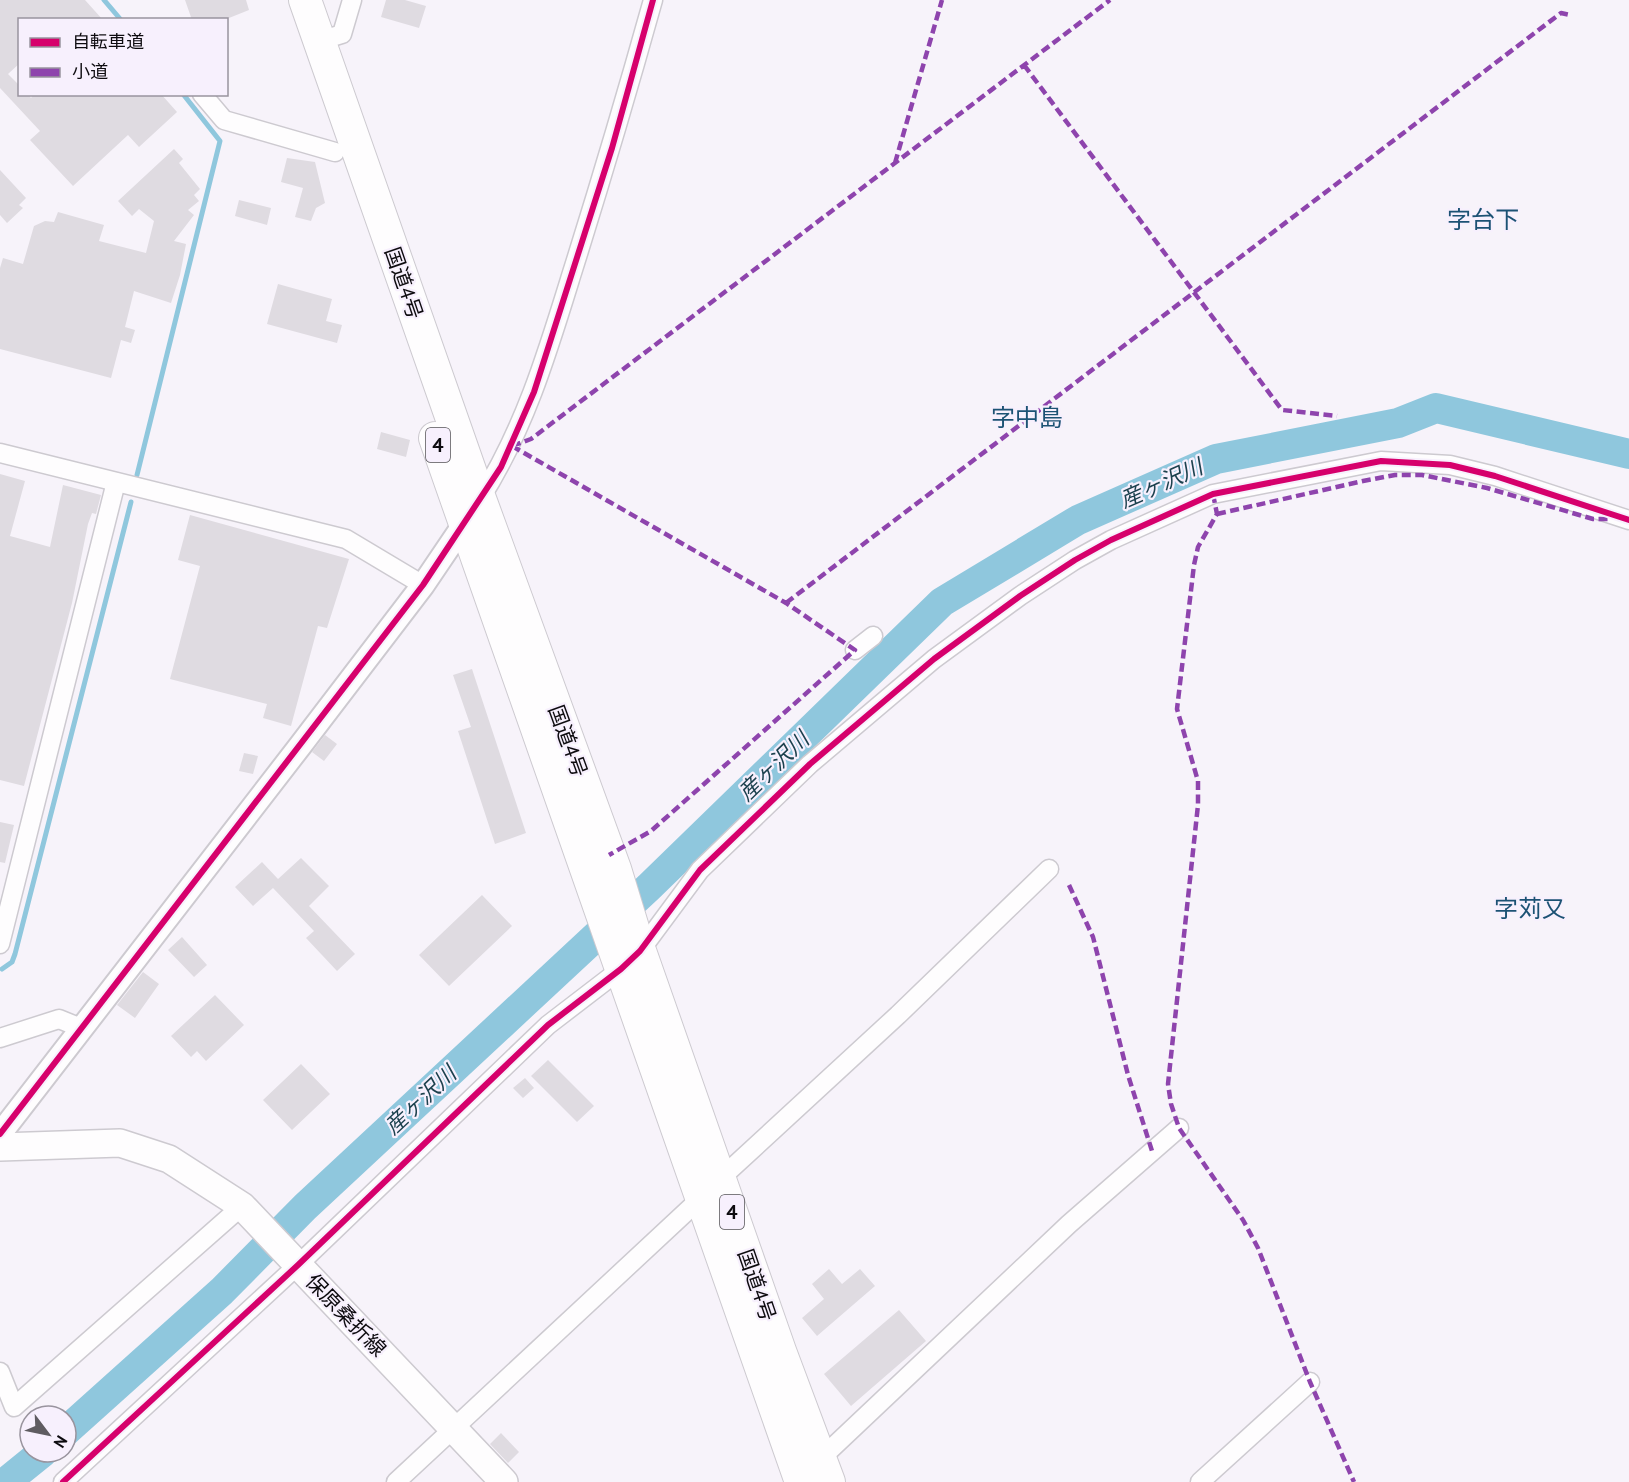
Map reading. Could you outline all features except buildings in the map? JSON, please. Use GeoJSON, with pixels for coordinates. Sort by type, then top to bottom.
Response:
{"type":"FeatureCollection","features":[{"type":"Feature","properties":{"kind":"highway","name":"国道4号"},"geometry":{"type":"LineString","coordinates":[[283,0],[335,152],[473,511],[604,879],[809,1477]]}},
{"type":"Feature","properties":{"kind":"highway","name":"国道4号"},"geometry":{"type":"LineString","coordinates":[[305,0],[473,511]]}},
{"type":"Feature","properties":{"kind":"main road","name":"保原桑折線"},"geometry":{"type":"LineString","coordinates":[[0,1148],[120,1143],[169,1159],[242,1206],[504,1482]]}},
{"type":"Feature","properties":{"kind":"street"},"geometry":{"type":"LineString","coordinates":[[319,41],[342,34],[352,0]]}},
{"type":"Feature","properties":{"kind":"street"},"geometry":{"type":"LineString","coordinates":[[0,1134],[423,585],[501,467],[534,392],[612,148],[653,0]]}},
{"type":"Feature","properties":{"kind":"street"},"geometry":{"type":"LineString","coordinates":[[204,96],[224,120],[335,152]]}},
{"type":"Feature","properties":{"kind":"street"},"geometry":{"type":"LineString","coordinates":[[0,453],[346,539],[423,585]]}},
{"type":"Feature","properties":{"kind":"street"},"geometry":{"type":"LineString","coordinates":[[63,1482],[548,1025],[629,954],[712,856],[810,764],[934,659],[1020,596],[1075,560],[1192,502],[1213,494],[1381,461],[1450,465],[1495,476],[1629,520]]}},
{"type":"Feature","properties":{"kind":"street"},"geometry":{"type":"LineString","coordinates":[[0,944],[116,482]]}},
{"type":"Feature","properties":{"kind":"street"},"geometry":{"type":"LineString","coordinates":[[855,650],[873,636]]}},
{"type":"Feature","properties":{"kind":"street"},"geometry":{"type":"LineString","coordinates":[[396,1482],[898,1015],[1049,869]]}},
{"type":"Feature","properties":{"kind":"street"},"geometry":{"type":"LineString","coordinates":[[0,1038],[59,1019],[81,1028]]}},
{"type":"Feature","properties":{"kind":"street"},"geometry":{"type":"LineString","coordinates":[[809,1477],[1069,1224],[1179,1128]]}},
{"type":"Feature","properties":{"kind":"street"},"geometry":{"type":"LineString","coordinates":[[0,1372],[14,1407],[242,1206]]}},
{"type":"Feature","properties":{"kind":"street"},"geometry":{"type":"LineString","coordinates":[[1200,1482],[1310,1382]]}},
{"type":"Feature","properties":{"kind":"waterway"},"geometry":{"type":"LineString","coordinates":[[104,0],[119,18]]}},
{"type":"Feature","properties":{"kind":"waterway"},"geometry":{"type":"LineString","coordinates":[[137,475],[220,141],[185,96]]}},
{"type":"Feature","properties":{"kind":"waterway","name":"産ヶ沢川"},"geometry":{"type":"LineString","coordinates":[[78,1420],[222,1291],[305,1207],[649,887],[942,602],[1078,520],[1216,459],[1398,423],[1436,408],[1629,454]]}},
{"type":"Feature","properties":{"kind":"waterway"},"geometry":{"type":"LineString","coordinates":[[2,969],[12,962],[15,954],[131,502]]}},
{"type":"Feature","properties":{"kind":"waterway","name":"産ヶ沢川"},"geometry":{"type":"LineString","coordinates":[[6,1482],[28,1464]]}},
{"type":"Feature","properties":{"kind":"marked path"},"geometry":{"type":"LineString","coordinates":[[895,163],[942,0]]}},
{"type":"Feature","properties":{"kind":"marked path"},"geometry":{"type":"LineString","coordinates":[[512,446],[531,439],[1110,0]]}},
{"type":"Feature","properties":{"kind":"marked path"},"geometry":{"type":"LineString","coordinates":[[786,603],[1561,13],[1570,15]]}},
{"type":"Feature","properties":{"kind":"marked path"},"geometry":{"type":"LineString","coordinates":[[1024,65],[1282,410],[1337,416]]}},
{"type":"Feature","properties":{"kind":"marked path"},"geometry":{"type":"LineString","coordinates":[[512,446],[786,603],[855,650],[651,831],[609,855]]}},
{"type":"Feature","properties":{"kind":"marked path"},"geometry":{"type":"LineString","coordinates":[[1217,514],[1363,481],[1395,475],[1422,475],[1487,488],[1593,519],[1611,519]]}},
{"type":"Feature","properties":{"kind":"marked path"},"geometry":{"type":"LineString","coordinates":[[1213,494],[1217,514],[1198,547],[1194,565],[1177,709],[1198,781],[1198,805],[1168,1084],[1171,1104],[1179,1128],[1243,1220],[1258,1248],[1310,1382],[1354,1482]]}},
{"type":"Feature","properties":{"kind":"marked path"},"geometry":{"type":"LineString","coordinates":[[1069,885],[1093,937],[1128,1075],[1152,1151]]}},
{"type":"Feature","properties":{"kind":"cycle path"},"geometry":{"type":"LineString","coordinates":[[0,1134],[423,585],[501,467],[534,392],[612,148],[653,0]]}},
{"type":"Feature","properties":{"kind":"cycle path"},"geometry":{"type":"LineString","coordinates":[[63,1482],[298,1265],[548,1025],[621,969],[640,951],[700,870],[810,764],[934,659],[1020,596],[1075,560],[1111,540],[1213,494],[1381,461],[1450,465],[1495,476],[1629,520]]}},
{"type":"Feature","properties":{"kind":"district","name":"字台下"},"geometry":{"type":"Point","coordinates":[1483,219]}},
{"type":"Feature","properties":{"kind":"district","name":"字中島"},"geometry":{"type":"Point","coordinates":[1027,417]}},
{"type":"Feature","properties":{"kind":"district","name":"字苅又"},"geometry":{"type":"Point","coordinates":[1530,908]}}]}
